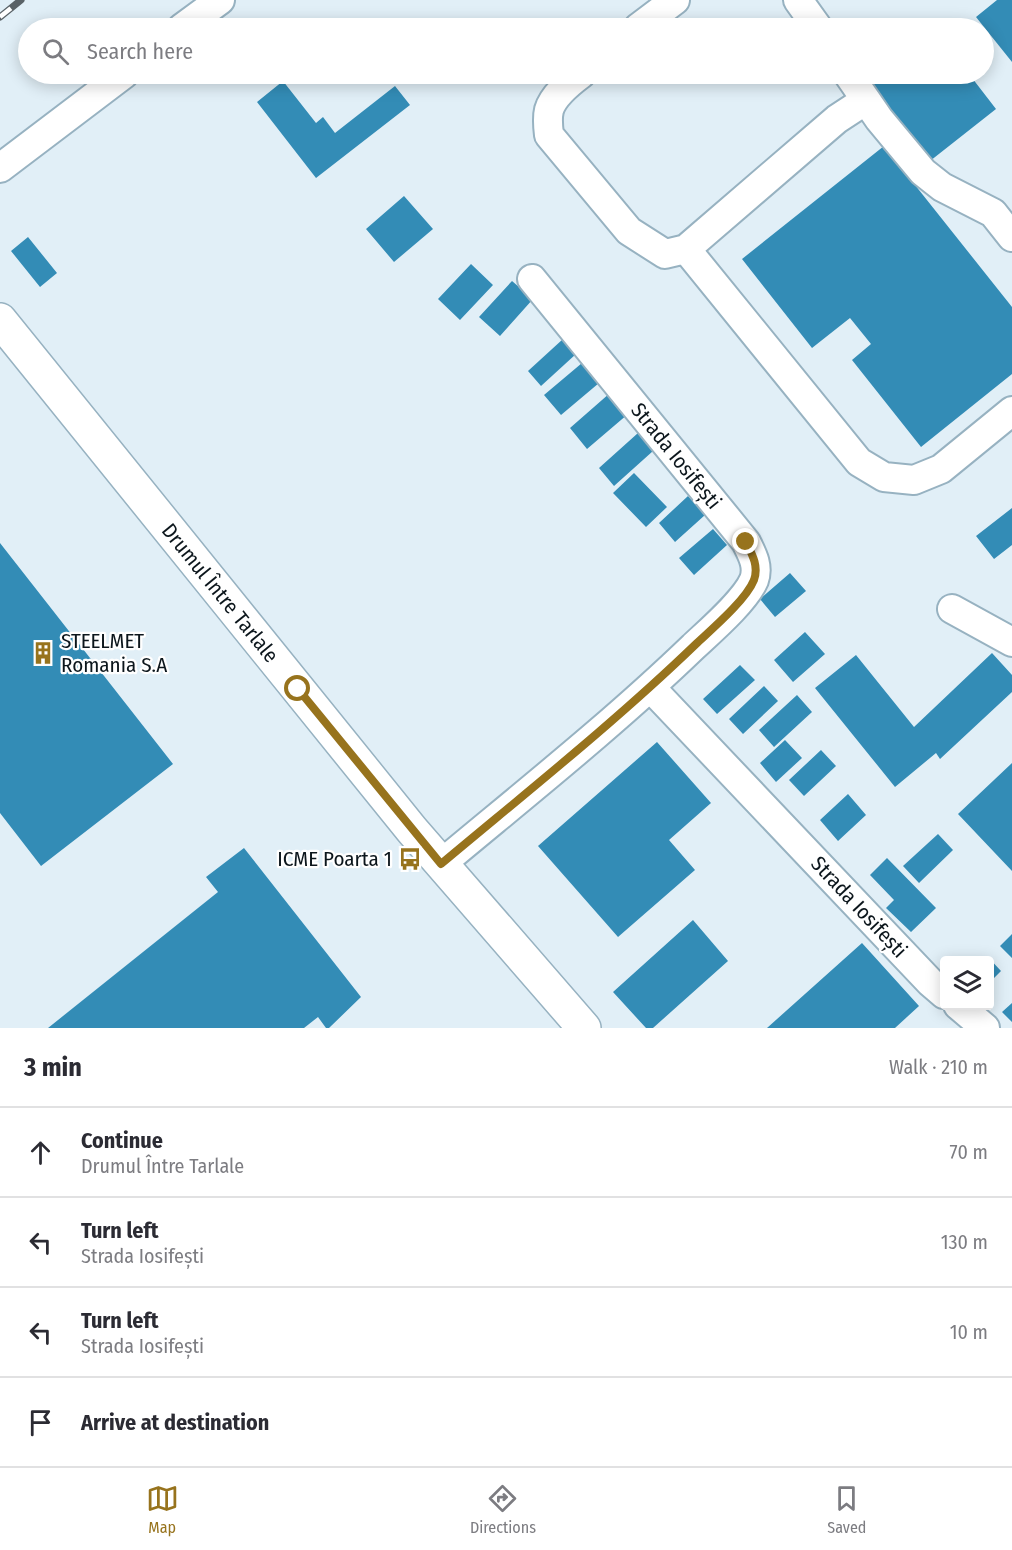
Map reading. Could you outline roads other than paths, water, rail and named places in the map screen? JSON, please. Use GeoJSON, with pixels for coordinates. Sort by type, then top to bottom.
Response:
{"type":"FeatureCollection","features":[{"type":"Feature","properties":{"kind":"main road","name":"Drumul Între Tarlale"},"geometry":{"type":"LineString","coordinates":[[0,320],[441,864],[584,1028]]}},
{"type":"Feature","properties":{"kind":"street"},"geometry":{"type":"LineString","coordinates":[[196,18],[220,0]]}},
{"type":"Feature","properties":{"kind":"street"},"geometry":{"type":"LineString","coordinates":[[651,18],[675,0]]}},
{"type":"Feature","properties":{"kind":"street"},"geometry":{"type":"LineString","coordinates":[[798,0],[811,18]]}},
{"type":"Feature","properties":{"kind":"street"},"geometry":{"type":"LineString","coordinates":[[0,168],[111,84]]}},
{"type":"Feature","properties":{"kind":"street"},"geometry":{"type":"LineString","coordinates":[[568,84],[549,109],[549,135],[629,231],[665,254],[686,249],[837,119],[866,100]]}},
{"type":"Feature","properties":{"kind":"street"},"geometry":{"type":"LineString","coordinates":[[855,84],[879,119],[923,172],[942,188],[993,213],[1012,237]]}},
{"type":"Feature","properties":{"kind":"street"},"geometry":{"type":"LineString","coordinates":[[686,249],[859,462],[884,477],[914,480],[941,469],[1012,411]]}},
{"type":"Feature","properties":{"kind":"street","name":"Strada Iosifești"},"geometry":{"type":"LineString","coordinates":[[441,864],[651,688],[723,618],[745,594],[754,580],[756,567],[746,542],[532,279]]}},
{"type":"Feature","properties":{"kind":"street"},"geometry":{"type":"LineString","coordinates":[[952,609],[1012,642]]}},
{"type":"Feature","properties":{"kind":"street","name":"Strada Iosifești"},"geometry":{"type":"LineString","coordinates":[[651,688],[940,990]]}},
{"type":"Feature","properties":{"kind":"street"},"geometry":{"type":"LineString","coordinates":[[964,1010],[985,1028]]}},
{"type":"Feature","properties":{"kind":"railway"},"geometry":{"type":"LineString","coordinates":[[0,17],[21,0]]}},
{"type":"Feature","properties":{"kind":"place","name":"STEELMET Romania S.A"},"geometry":{"type":"Point","coordinates":[43,653]}},
{"type":"Feature","properties":{"kind":"place","name":"ICME Poarta 1"},"geometry":{"type":"Point","coordinates":[410,859]}}]}
